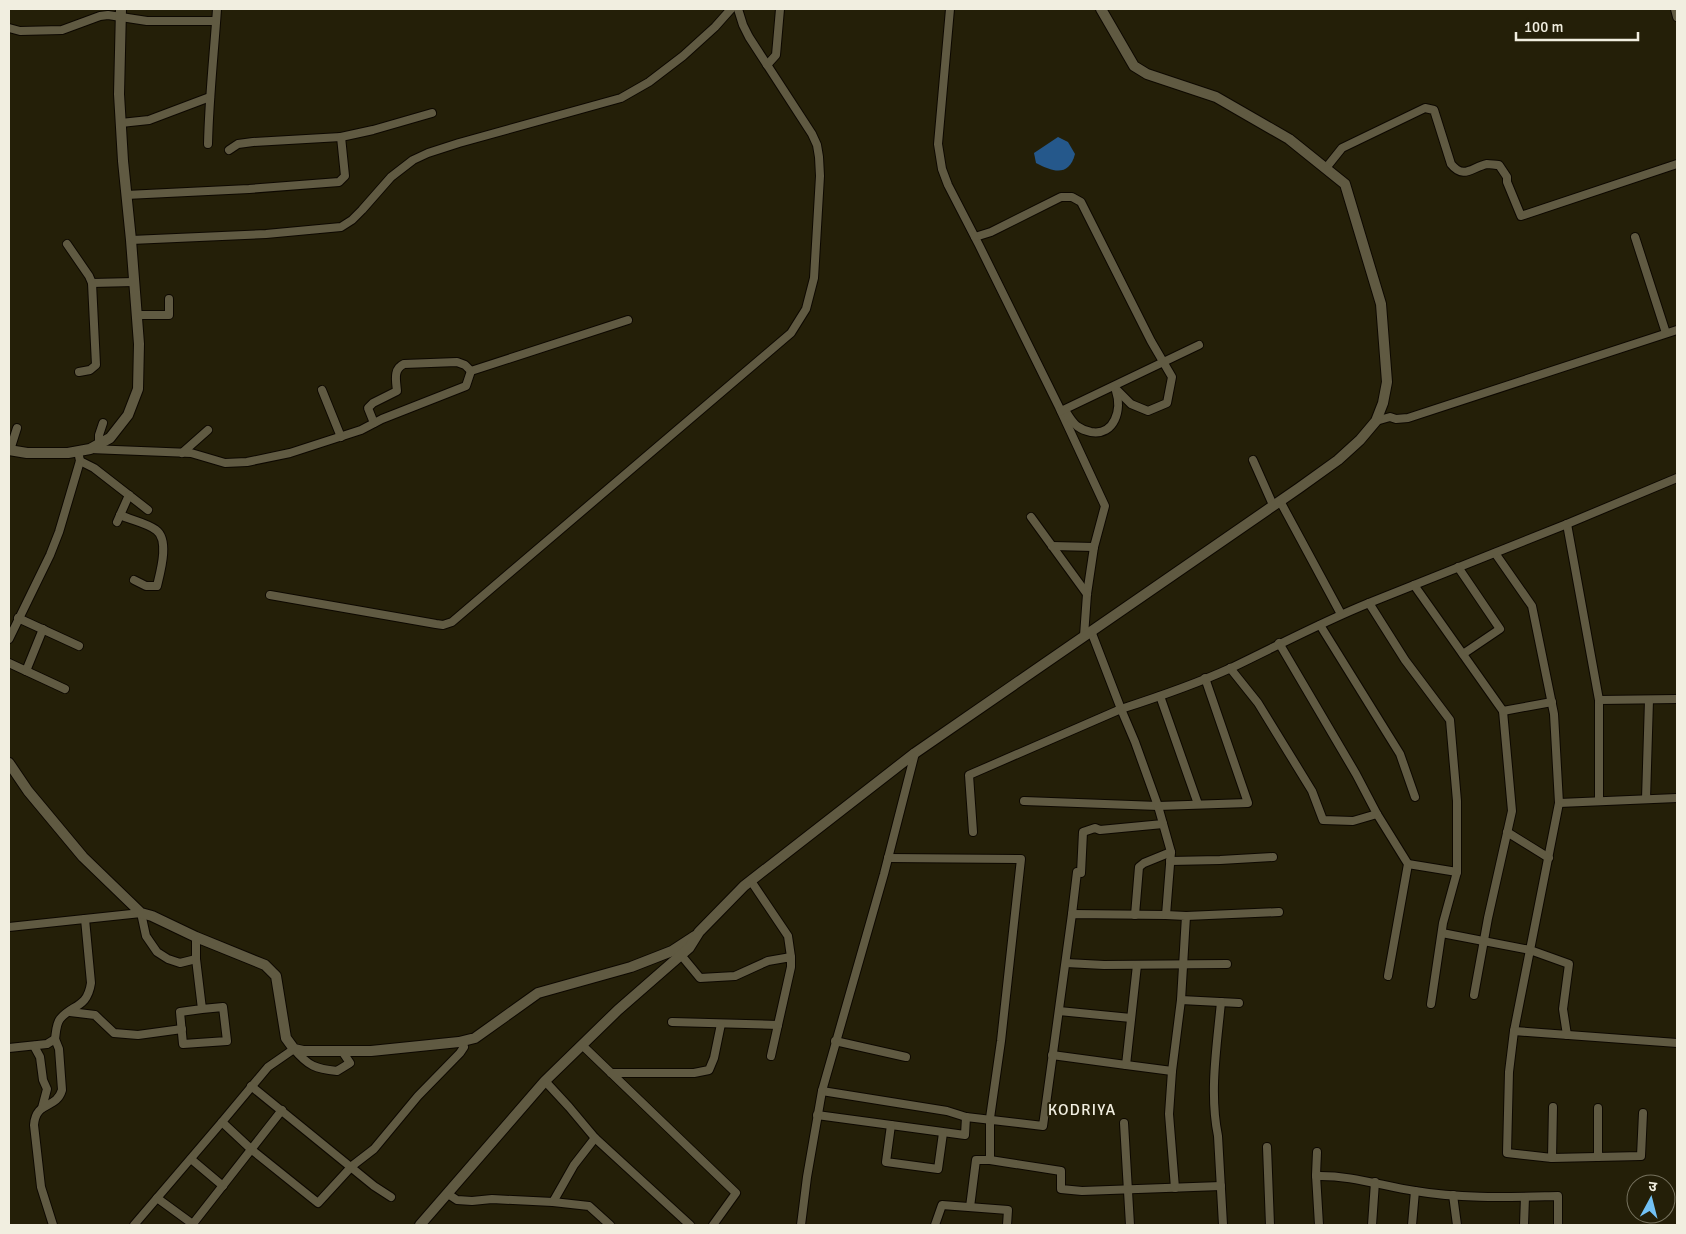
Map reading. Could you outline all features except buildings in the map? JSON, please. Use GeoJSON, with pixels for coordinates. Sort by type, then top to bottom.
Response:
{"type":"FeatureCollection","features":[{"type":"Feature","properties":{"kind":"street"},"geometry":{"type":"LineString","coordinates":[[208,144],[217,9]]}},
{"type":"Feature","properties":{"kind":"street"},"geometry":{"type":"LineString","coordinates":[[131,240],[266,234],[341,227],[352,220],[391,177],[414,160],[428,153],[621,98],[649,82],[689,51],[731,9]]}},
{"type":"Feature","properties":{"kind":"street"},"geometry":{"type":"LineString","coordinates":[[270,595],[436,624],[452,622],[791,333],[806,309],[814,278],[819,211],[820,157],[812,134],[749,37],[738,9]]}},
{"type":"Feature","properties":{"kind":"street"},"geometry":{"type":"LineString","coordinates":[[767,65],[776,56],[780,9]]}},
{"type":"Feature","properties":{"kind":"street"},"geometry":{"type":"LineString","coordinates":[[950,9],[939,130],[940,158],[948,185],[1063,411],[1105,506],[1094,547],[1087,594],[1087,634],[1135,742],[1158,806],[1170,852],[1166,915]]}},
{"type":"Feature","properties":{"kind":"street"},"geometry":{"type":"LineString","coordinates":[[420,1225],[545,1081],[618,1010],[689,948],[700,932],[751,881],[915,753],[1338,460],[1360,440],[1376,421],[1384,403],[1387,382],[1381,304],[1345,184],[1289,139],[1216,98],[1146,74],[1134,66],[1101,9]]}},
{"type":"Feature","properties":{"kind":"street"},"geometry":{"type":"LineString","coordinates":[[1675,9],[1677,17]]}},
{"type":"Feature","properties":{"kind":"street"},"geometry":{"type":"LineString","coordinates":[[9,28],[20,31],[62,30],[100,16],[121,13],[147,21],[216,21]]}},
{"type":"Feature","properties":{"kind":"street"},"geometry":{"type":"LineString","coordinates":[[9,639],[50,555],[59,532],[79,456],[110,438],[128,415],[138,389],[139,344],[119,94],[121,13]]}},
{"type":"Feature","properties":{"kind":"street"},"geometry":{"type":"LineString","coordinates":[[121,123],[149,120],[210,97]]}},
{"type":"Feature","properties":{"kind":"street"},"geometry":{"type":"LineString","coordinates":[[1326,168],[1342,148],[1425,108],[1434,110],[1451,164],[1456,170],[1460,172],[1474,170],[1486,164],[1499,165],[1507,176],[1507,182],[1521,216],[1677,164]]}},
{"type":"Feature","properties":{"kind":"street"},"geometry":{"type":"LineString","coordinates":[[230,150],[238,144],[253,142],[341,137],[432,113]]}},
{"type":"Feature","properties":{"kind":"street"},"geometry":{"type":"LineString","coordinates":[[126,195],[249,189],[339,182],[345,176],[341,137]]}},
{"type":"Feature","properties":{"kind":"street"},"geometry":{"type":"LineString","coordinates":[[975,237],[991,232],[1061,197],[1077,198],[1089,217],[1163,363],[1169,369],[1172,376],[1167,403],[1148,411],[1131,404],[1114,387]]}},
{"type":"Feature","properties":{"kind":"street"},"geometry":{"type":"LineString","coordinates":[[1635,237],[1666,333]]}},
{"type":"Feature","properties":{"kind":"street"},"geometry":{"type":"LineString","coordinates":[[67,244],[92,283],[96,365],[90,370],[79,372]]}},
{"type":"Feature","properties":{"kind":"street"},"geometry":{"type":"LineString","coordinates":[[92,283],[134,282]]}},
{"type":"Feature","properties":{"kind":"street"},"geometry":{"type":"LineString","coordinates":[[136,315],[169,315],[169,299]]}},
{"type":"Feature","properties":{"kind":"street"},"geometry":{"type":"LineString","coordinates":[[471,371],[628,320]]}},
{"type":"Feature","properties":{"kind":"street"},"geometry":{"type":"LineString","coordinates":[[1376,421],[1390,417],[1396,419],[1408,418],[1677,330]]}},
{"type":"Feature","properties":{"kind":"street"},"geometry":{"type":"LineString","coordinates":[[1063,411],[1199,345]]}},
{"type":"Feature","properties":{"kind":"street"},"geometry":{"type":"LineString","coordinates":[[374,423],[368,408],[373,403],[397,391],[396,371],[398,367],[404,364],[457,362],[465,365],[471,371]]}},
{"type":"Feature","properties":{"kind":"street"},"geometry":{"type":"LineString","coordinates":[[90,449],[191,453],[225,463],[247,462],[290,453],[361,430],[466,386],[471,371]]}},
{"type":"Feature","properties":{"kind":"street"},"geometry":{"type":"LineString","coordinates":[[1063,411],[1077,426],[1085,431],[1105,431],[1112,425],[1117,416],[1119,404],[1114,387]]}},
{"type":"Feature","properties":{"kind":"street"},"geometry":{"type":"LineString","coordinates":[[322,390],[341,437]]}},
{"type":"Feature","properties":{"kind":"street"},"geometry":{"type":"LineString","coordinates":[[99,444],[99,435],[103,423]]}},
{"type":"Feature","properties":{"kind":"street"},"geometry":{"type":"LineString","coordinates":[[17,428],[9,451],[79,456],[148,510]]}},
{"type":"Feature","properties":{"kind":"street"},"geometry":{"type":"LineString","coordinates":[[182,453],[208,430]]}},
{"type":"Feature","properties":{"kind":"street"},"geometry":{"type":"LineString","coordinates":[[1253,460],[1341,614]]}},
{"type":"Feature","properties":{"kind":"street"},"geometry":{"type":"LineString","coordinates":[[974,832],[969,775],[1120,709],[1160,696],[1230,668],[1279,643],[1369,602],[1495,553],[1677,478]]}},
{"type":"Feature","properties":{"kind":"street"},"geometry":{"type":"LineString","coordinates":[[129,495],[119,518],[157,531],[162,539],[163,549],[161,572],[156,586],[146,586],[134,580]]}},
{"type":"Feature","properties":{"kind":"street"},"geometry":{"type":"LineString","coordinates":[[1031,517],[1087,594]]}},
{"type":"Feature","properties":{"kind":"street"},"geometry":{"type":"LineString","coordinates":[[1567,524],[1599,700],[1599,801]]}},
{"type":"Feature","properties":{"kind":"street"},"geometry":{"type":"LineString","coordinates":[[1052,546],[1094,547]]}},
{"type":"Feature","properties":{"kind":"street"},"geometry":{"type":"LineString","coordinates":[[1495,553],[1532,606],[1554,714],[1559,803],[1514,1031],[1509,1072],[1507,1152],[1552,1158],[1641,1156],[1643,1113]]}},
{"type":"Feature","properties":{"kind":"street"},"geometry":{"type":"LineString","coordinates":[[1458,567],[1500,629],[1463,654]]}},
{"type":"Feature","properties":{"kind":"street"},"geometry":{"type":"LineString","coordinates":[[1414,584],[1503,711],[1512,811],[1474,995]]}},
{"type":"Feature","properties":{"kind":"street"},"geometry":{"type":"LineString","coordinates":[[1369,602],[1405,660],[1450,720],[1457,800],[1457,872],[1442,933],[1431,1004]]}},
{"type":"Feature","properties":{"kind":"street"},"geometry":{"type":"LineString","coordinates":[[18,618],[79,646]]}},
{"type":"Feature","properties":{"kind":"street"},"geometry":{"type":"LineString","coordinates":[[1320,625],[1400,754],[1415,797]]}},
{"type":"Feature","properties":{"kind":"street"},"geometry":{"type":"LineString","coordinates":[[26,671],[43,629]]}},
{"type":"Feature","properties":{"kind":"street"},"geometry":{"type":"LineString","coordinates":[[1279,643],[1356,774],[1377,814],[1408,864],[1388,976]]}},
{"type":"Feature","properties":{"kind":"street"},"geometry":{"type":"LineString","coordinates":[[9,664],[65,689]]}},
{"type":"Feature","properties":{"kind":"street"},"geometry":{"type":"LineString","coordinates":[[1230,668],[1258,703],[1312,791],[1323,820],[1353,820],[1377,814]]}},
{"type":"Feature","properties":{"kind":"street"},"geometry":{"type":"LineString","coordinates":[[1024,801],[1158,806],[1248,802],[1205,678]]}},
{"type":"Feature","properties":{"kind":"street"},"geometry":{"type":"LineString","coordinates":[[1160,696],[1198,804]]}},
{"type":"Feature","properties":{"kind":"street"},"geometry":{"type":"LineString","coordinates":[[1599,700],[1677,699]]}},
{"type":"Feature","properties":{"kind":"street"},"geometry":{"type":"LineString","coordinates":[[1646,799],[1649,700]]}},
{"type":"Feature","properties":{"kind":"street"},"geometry":{"type":"LineString","coordinates":[[1503,711],[1552,702]]}},
{"type":"Feature","properties":{"kind":"street"},"geometry":{"type":"LineString","coordinates":[[801,1225],[807,1177],[822,1091],[888,858],[915,753]]}},
{"type":"Feature","properties":{"kind":"street"},"geometry":{"type":"LineString","coordinates":[[9,763],[28,791],[83,858],[141,913],[146,936],[157,952],[168,959],[180,963],[196,959]]}},
{"type":"Feature","properties":{"kind":"street"},"geometry":{"type":"LineString","coordinates":[[1559,803],[1677,798]]}},
{"type":"Feature","properties":{"kind":"street"},"geometry":{"type":"LineString","coordinates":[[822,1091],[947,1111],[966,1117],[990,1118],[1043,1126],[1083,832],[1095,828],[1100,830],[1163,824]]}},
{"type":"Feature","properties":{"kind":"street"},"geometry":{"type":"LineString","coordinates":[[1507,832],[1549,858]]}},
{"type":"Feature","properties":{"kind":"street"},"geometry":{"type":"LineString","coordinates":[[1135,915],[1139,868],[1144,863],[1170,852]]}},
{"type":"Feature","properties":{"kind":"street"},"geometry":{"type":"LineString","coordinates":[[1170,861],[1272,857]]}},
{"type":"Feature","properties":{"kind":"street"},"geometry":{"type":"LineString","coordinates":[[888,858],[1021,859],[1001,1041],[990,1118],[990,1160]]}},
{"type":"Feature","properties":{"kind":"street"},"geometry":{"type":"LineString","coordinates":[[1408,864],[1457,872]]}},
{"type":"Feature","properties":{"kind":"street"},"geometry":{"type":"LineString","coordinates":[[751,881],[788,936],[791,958],[791,967],[771,1056]]}},
{"type":"Feature","properties":{"kind":"street"},"geometry":{"type":"LineString","coordinates":[[1072,914],[1186,916],[1279,912]]}},
{"type":"Feature","properties":{"kind":"street"},"geometry":{"type":"LineString","coordinates":[[9,927],[141,913],[152,916],[196,937],[265,965],[276,976],[286,1038],[304,1061],[315,1068],[337,1071],[350,1063],[354,1051]]}},
{"type":"Feature","properties":{"kind":"street"},"geometry":{"type":"LineString","coordinates":[[1175,1188],[1169,1114],[1172,1072],[1182,1000],[1186,916]]}},
{"type":"Feature","properties":{"kind":"street"},"geometry":{"type":"LineString","coordinates":[[53,1225],[41,1187],[34,1125],[38,1110],[55,1101],[60,1096],[62,1090],[59,1049],[55,1039],[59,1020],[85,1000],[90,992],[92,983],[85,919]]}},
{"type":"Feature","properties":{"kind":"street"},"geometry":{"type":"LineString","coordinates":[[134,1225],[268,1067],[294,1049],[303,1051],[371,1051],[459,1042],[475,1038],[538,993],[631,967],[672,951],[700,932]]}},
{"type":"Feature","properties":{"kind":"street"},"geometry":{"type":"LineString","coordinates":[[1442,933],[1530,950],[1569,964],[1563,1009],[1567,1036]]}},
{"type":"Feature","properties":{"kind":"street"},"geometry":{"type":"LineString","coordinates":[[196,937],[196,959],[202,1008]]}},
{"type":"Feature","properties":{"kind":"street"},"geometry":{"type":"LineString","coordinates":[[681,955],[700,978],[735,976],[768,960],[791,958]]}},
{"type":"Feature","properties":{"kind":"street"},"geometry":{"type":"LineString","coordinates":[[1066,963],[1137,965],[1227,964]]}},
{"type":"Feature","properties":{"kind":"street"},"geometry":{"type":"LineString","coordinates":[[1126,1065],[1137,965]]}},
{"type":"Feature","properties":{"kind":"street"},"geometry":{"type":"LineString","coordinates":[[1182,1000],[1239,1003]]}},
{"type":"Feature","properties":{"kind":"street"},"geometry":{"type":"LineString","coordinates":[[1221,1002],[1215,1077],[1216,1124],[1223,1225]]}},
{"type":"Feature","properties":{"kind":"street"},"geometry":{"type":"LineString","coordinates":[[223,1007],[227,1041],[184,1044],[180,1012],[202,1008],[223,1007]]}},
{"type":"Feature","properties":{"kind":"street"},"geometry":{"type":"LineString","coordinates":[[1059,1011],[1131,1018]]}},
{"type":"Feature","properties":{"kind":"street"},"geometry":{"type":"LineString","coordinates":[[70,1012],[95,1015],[114,1033],[138,1035],[182,1029]]}},
{"type":"Feature","properties":{"kind":"street"},"geometry":{"type":"LineString","coordinates":[[672,1022],[778,1025]]}},
{"type":"Feature","properties":{"kind":"street"},"geometry":{"type":"LineString","coordinates":[[611,1073],[694,1073],[709,1070],[714,1058],[721,1024]]}},
{"type":"Feature","properties":{"kind":"street"},"geometry":{"type":"LineString","coordinates":[[1514,1031],[1677,1043]]}},
{"type":"Feature","properties":{"kind":"street"},"geometry":{"type":"LineString","coordinates":[[9,1043],[9,1048],[34,1046],[47,1044],[55,1039]]}},
{"type":"Feature","properties":{"kind":"street"},"geometry":{"type":"LineString","coordinates":[[835,1042],[906,1057]]}},
{"type":"Feature","properties":{"kind":"street"},"geometry":{"type":"LineString","coordinates":[[582,1045],[736,1193],[713,1225]]}},
{"type":"Feature","properties":{"kind":"street"},"geometry":{"type":"LineString","coordinates":[[34,1046],[40,1057],[43,1080],[47,1089],[42,1108]]}},
{"type":"Feature","properties":{"kind":"street"},"geometry":{"type":"LineString","coordinates":[[222,1122],[252,1150],[318,1203],[352,1166],[374,1149],[418,1096],[460,1054],[464,1047]]}},
{"type":"Feature","properties":{"kind":"street"},"geometry":{"type":"LineString","coordinates":[[342,1051],[350,1063]]}},
{"type":"Feature","properties":{"kind":"street"},"geometry":{"type":"LineString","coordinates":[[1052,1054],[1172,1072]]}},
{"type":"Feature","properties":{"kind":"street"},"geometry":{"type":"LineString","coordinates":[[545,1081],[595,1138],[690,1225]]}},
{"type":"Feature","properties":{"kind":"street"},"geometry":{"type":"LineString","coordinates":[[251,1086],[352,1166],[374,1186],[391,1197]]}},
{"type":"Feature","properties":{"kind":"street"},"geometry":{"type":"LineString","coordinates":[[1552,1158],[1554,1107]]}},
{"type":"Feature","properties":{"kind":"street"},"geometry":{"type":"LineString","coordinates":[[1598,1108],[1598,1157]]}},
{"type":"Feature","properties":{"kind":"street"},"geometry":{"type":"LineString","coordinates":[[157,1198],[193,1225],[282,1110]]}},
{"type":"Feature","properties":{"kind":"street"},"geometry":{"type":"LineString","coordinates":[[818,1115],[965,1135],[966,1117]]}},
{"type":"Feature","properties":{"kind":"street"},"geometry":{"type":"LineString","coordinates":[[1124,1123],[1130,1225]]}},
{"type":"Feature","properties":{"kind":"street"},"geometry":{"type":"LineString","coordinates":[[891,1125],[886,1162],[938,1169],[943,1133]]}},
{"type":"Feature","properties":{"kind":"street"},"geometry":{"type":"LineString","coordinates":[[553,1202],[574,1166],[595,1138]]}},
{"type":"Feature","properties":{"kind":"street"},"geometry":{"type":"LineString","coordinates":[[1267,1148],[1270,1225]]}},
{"type":"Feature","properties":{"kind":"street"},"geometry":{"type":"LineString","coordinates":[[1317,1152],[1316,1176],[1319,1225]]}},
{"type":"Feature","properties":{"kind":"street"},"geometry":{"type":"LineString","coordinates":[[191,1159],[223,1186]]}},
{"type":"Feature","properties":{"kind":"street"},"geometry":{"type":"LineString","coordinates":[[970,1207],[976,1160],[990,1160],[1061,1170],[1061,1189],[1221,1186]]}},
{"type":"Feature","properties":{"kind":"street"},"geometry":{"type":"LineString","coordinates":[[1316,1176],[1331,1175],[1415,1191],[1453,1195],[1488,1197],[1558,1196],[1558,1225]]}},
{"type":"Feature","properties":{"kind":"street"},"geometry":{"type":"LineString","coordinates":[[1372,1225],[1375,1182]]}},
{"type":"Feature","properties":{"kind":"street"},"geometry":{"type":"LineString","coordinates":[[1412,1225],[1415,1191]]}},
{"type":"Feature","properties":{"kind":"street"},"geometry":{"type":"LineString","coordinates":[[448,1194],[457,1200],[492,1199],[589,1206],[610,1225]]}},
{"type":"Feature","properties":{"kind":"street"},"geometry":{"type":"LineString","coordinates":[[1453,1195],[1457,1225]]}},
{"type":"Feature","properties":{"kind":"street"},"geometry":{"type":"LineString","coordinates":[[1524,1225],[1525,1197]]}},
{"type":"Feature","properties":{"kind":"street"},"geometry":{"type":"LineString","coordinates":[[934,1225],[942,1205],[1008,1210],[1007,1225]]}},
{"type":"Feature","properties":{"kind":"water"},"geometry":{"type":"Polygon","coordinates":[[[1058,137],[1068,142],[1075,154],[1069,166],[1065,169],[1054,170],[1036,163],[1034,153],[1058,137]]]}},
{"type":"Feature","properties":{"kind":"district","name":"KODRIYA"},"geometry":{"type":"Point","coordinates":[1082,1109]}}]}
